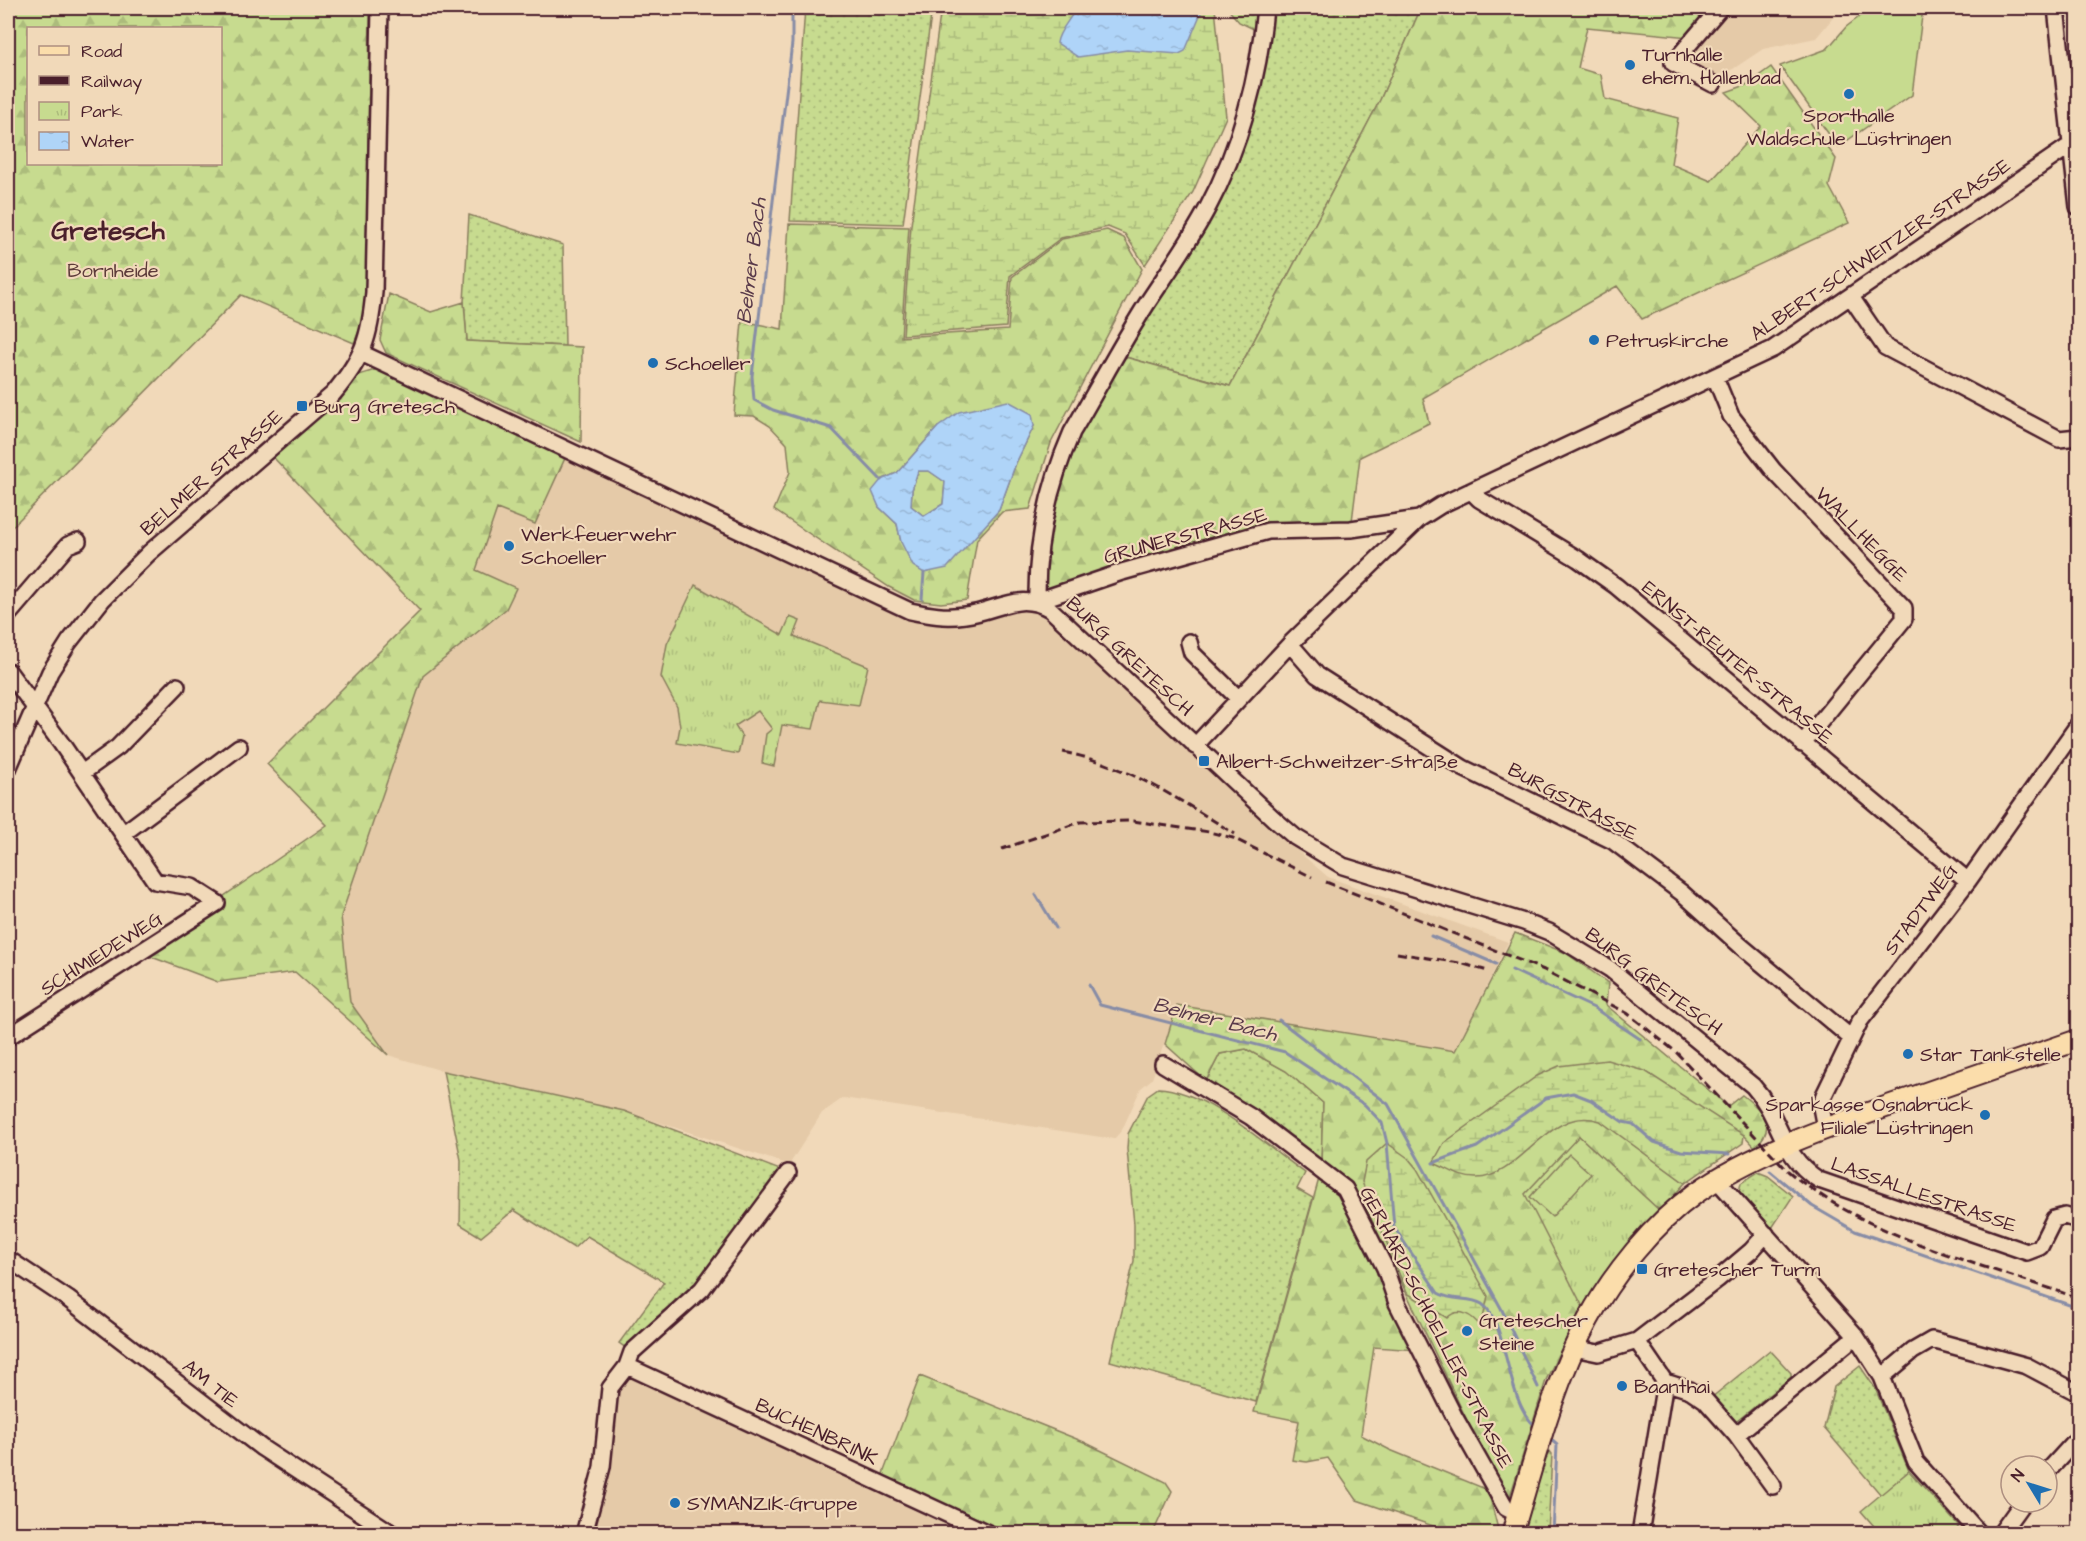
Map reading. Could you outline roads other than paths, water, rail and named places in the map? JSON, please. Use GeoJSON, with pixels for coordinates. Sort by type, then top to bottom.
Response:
{"type":"FeatureCollection","features":[{"type":"Feature","properties":{"kind":"main road"},"geometry":{"type":"LineString","coordinates":[[1512,1533],[1552,1405],[1574,1348],[1601,1299],[1632,1257],[1667,1218],[1717,1180],[1825,1128],[2079,1040]]}},
{"type":"Feature","properties":{"kind":"street","name":"BELMER STRASSE"},"geometry":{"type":"LineString","coordinates":[[8,769],[33,707],[69,642],[102,600],[149,554],[333,394],[354,368],[362,353],[371,324],[374,292],[380,8]]}},
{"type":"Feature","properties":{"kind":"street"},"geometry":{"type":"LineString","coordinates":[[1037,602],[1036,562],[1045,507],[1064,451],[1072,432],[1146,305],[1171,271],[1209,207],[1232,152],[1252,87],[1265,8]]}},
{"type":"Feature","properties":{"kind":"street"},"geometry":{"type":"LineString","coordinates":[[1713,84],[1673,63],[1720,8]]}},
{"type":"Feature","properties":{"kind":"street"},"geometry":{"type":"LineString","coordinates":[[2056,8],[2074,143],[2079,207]]}},
{"type":"Feature","properties":{"kind":"street","name":"ALBERT-SCHWEITZER-STRASSE"},"geometry":{"type":"LineString","coordinates":[[1195,746],[1290,644],[1419,519],[1471,490],[1773,349],[2074,143]]}},
{"type":"Feature","properties":{"kind":"street"},"geometry":{"type":"LineString","coordinates":[[1851,297],[1885,347],[2059,439],[2079,437]]}},
{"type":"Feature","properties":{"kind":"street","name":"BURG GRETESCH"},"geometry":{"type":"LineString","coordinates":[[362,353],[910,611],[939,617],[967,615],[1018,600],[1037,602],[1050,609],[1295,837],[1330,860],[1524,922],[1574,946],[1610,969],[1753,1086],[1765,1099],[1787,1145]]}},
{"type":"Feature","properties":{"kind":"street","name":"WALLHEGGE"},"geometry":{"type":"LineString","coordinates":[[1715,377],[1731,416],[1774,471],[1904,608],[1904,619],[1802,744]]}},
{"type":"Feature","properties":{"kind":"street","name":"ERNST-REUTER-STRASSE"},"geometry":{"type":"LineString","coordinates":[[1471,490],[1479,500],[1578,559],[1616,586],[1802,744],[1968,880]]}},
{"type":"Feature","properties":{"kind":"street","name":"GRUNERSTRASSE"},"geometry":{"type":"LineString","coordinates":[[1037,602],[1122,572],[1268,531],[1351,528],[1419,519]]}},
{"type":"Feature","properties":{"kind":"street"},"geometry":{"type":"LineString","coordinates":[[8,615],[68,545],[78,541]]}},
{"type":"Feature","properties":{"kind":"street"},"geometry":{"type":"LineString","coordinates":[[1189,642],[1192,653],[1238,698]]}},
{"type":"Feature","properties":{"kind":"street","name":"BURGSTRASSE"},"geometry":{"type":"LineString","coordinates":[[1290,644],[1317,675],[1463,768],[1613,841],[1682,893],[1740,946],[1851,1037]]}},
{"type":"Feature","properties":{"kind":"street"},"geometry":{"type":"LineString","coordinates":[[8,671],[124,833],[238,747]]}},
{"type":"Feature","properties":{"kind":"street"},"geometry":{"type":"LineString","coordinates":[[82,773],[118,747],[177,686]]}},
{"type":"Feature","properties":{"kind":"street","name":"STADTWEG"},"geometry":{"type":"LineString","coordinates":[[1825,1128],[1821,1107],[1851,1037],[1968,880],[2079,725]]}},
{"type":"Feature","properties":{"kind":"street","name":"SCHMIEDEWEG"},"geometry":{"type":"LineString","coordinates":[[8,1037],[217,903],[192,887],[155,880],[124,833]]}},
{"type":"Feature","properties":{"kind":"street","name":"GERHARD-SCHOELLER-STRASSE"},"geometry":{"type":"LineString","coordinates":[[1162,1064],[1251,1117],[1345,1189],[1385,1269],[1397,1303],[1454,1416],[1506,1508],[1518,1514]]}},
{"type":"Feature","properties":{"kind":"street","name":"LASSALLESTRASSE"},"geometry":{"type":"LineString","coordinates":[[1787,1145],[1795,1161],[1819,1180],[2027,1252],[2040,1247],[2054,1219],[2065,1215],[2079,1220]]}},
{"type":"Feature","properties":{"kind":"street"},"geometry":{"type":"LineString","coordinates":[[584,1533],[602,1467],[610,1388],[627,1366],[632,1353],[702,1289],[788,1173]]}},
{"type":"Feature","properties":{"kind":"street"},"geometry":{"type":"LineString","coordinates":[[1717,1180],[1856,1336],[1882,1377],[1916,1462],[1980,1533]]}},
{"type":"Feature","properties":{"kind":"street"},"geometry":{"type":"LineString","coordinates":[[1574,1348],[1598,1353],[1637,1341],[1726,1272],[1766,1234]]}},
{"type":"Feature","properties":{"kind":"street","name":"AM TIE"},"geometry":{"type":"LineString","coordinates":[[8,1259],[68,1299],[262,1448],[393,1533]]}},
{"type":"Feature","properties":{"kind":"street"},"geometry":{"type":"LineString","coordinates":[[1736,1435],[1856,1336]]}},
{"type":"Feature","properties":{"kind":"street"},"geometry":{"type":"LineString","coordinates":[[1882,1377],[1913,1351],[1932,1340],[2027,1366],[2079,1393]]}},
{"type":"Feature","properties":{"kind":"street"},"geometry":{"type":"LineString","coordinates":[[1637,1341],[1665,1382],[1690,1390],[1705,1400],[1736,1435],[1773,1486]]}},
{"type":"Feature","properties":{"kind":"street","name":"BUCHENBRINK"},"geometry":{"type":"LineString","coordinates":[[627,1366],[990,1533]]}},
{"type":"Feature","properties":{"kind":"street"},"geometry":{"type":"LineString","coordinates":[[1640,1533],[1665,1382]]}},
{"type":"Feature","properties":{"kind":"street"},"geometry":{"type":"LineString","coordinates":[[2059,1459],[2079,1438]]}},
{"type":"Feature","properties":{"kind":"street"},"geometry":{"type":"LineString","coordinates":[[2000,1533],[2014,1514]]}},
{"type":"Feature","properties":{"kind":"water"},"geometry":{"type":"Polygon","coordinates":[[[1076,8],[1203,8],[1185,51],[1179,54],[1127,50],[1078,57],[1057,43],[1076,8]]]}},
{"type":"Feature","properties":{"kind":"water"},"geometry":{"type":"Polygon","coordinates":[[[1008,401],[1032,414],[1034,426],[1016,463],[999,510],[947,568],[924,573],[913,566],[901,542],[897,524],[879,507],[872,491],[881,480],[897,473],[938,427],[959,412],[1008,401]],[[918,471],[912,490],[911,506],[924,516],[943,504],[945,482],[929,471],[918,471]]]}},
{"type":"Feature","properties":{"kind":"waterway","name":"Belmer Bach"},"geometry":{"type":"LineString","coordinates":[[792,8],[792,43],[752,376],[754,400],[773,410],[831,428],[881,480]]}},
{"type":"Feature","properties":{"kind":"waterway","name":"Belmer Bach"},"geometry":{"type":"LineString","coordinates":[[922,599],[924,573]]}},
{"type":"Feature","properties":{"kind":"waterway","name":"Belmer Bach"},"geometry":{"type":"LineString","coordinates":[[1036,895],[1056,928]]}},
{"type":"Feature","properties":{"kind":"waterway"},"geometry":{"type":"LineString","coordinates":[[1431,936],[1496,964]]}},
{"type":"Feature","properties":{"kind":"waterway"},"geometry":{"type":"LineString","coordinates":[[1512,970],[1594,1008],[1640,1039]]}},
{"type":"Feature","properties":{"kind":"waterway","name":"Belmer Bach"},"geometry":{"type":"LineString","coordinates":[[1089,985],[1100,1005],[1285,1052],[1365,1105],[1382,1123],[1387,1143],[1394,1227],[1438,1293],[1472,1300],[1482,1304],[1491,1313],[1518,1398],[1525,1414],[1535,1426]]}},
{"type":"Feature","properties":{"kind":"waterway"},"geometry":{"type":"LineString","coordinates":[[1279,1020],[1388,1104],[1501,1308],[1538,1387]]}},
{"type":"Feature","properties":{"kind":"waterway"},"geometry":{"type":"LineString","coordinates":[[1433,1163],[1477,1147],[1546,1098],[1573,1093],[1591,1100],[1623,1122],[1633,1124],[1654,1142],[1681,1151],[1729,1154]]}},
{"type":"Feature","properties":{"kind":"waterway"},"geometry":{"type":"LineString","coordinates":[[1770,1171],[1812,1206],[1855,1231],[2078,1308]]}},
{"type":"Feature","properties":{"kind":"waterway","name":"Belmer Bach"},"geometry":{"type":"LineString","coordinates":[[1549,1438],[1557,1445],[1553,1534]]}},
{"type":"Feature","properties":{"kind":"railway"},"geometry":{"type":"LineString","coordinates":[[1063,752],[1110,766],[1153,785],[1235,834]]}},
{"type":"Feature","properties":{"kind":"railway"},"geometry":{"type":"LineString","coordinates":[[1002,849],[1080,822],[1133,821],[1209,832],[1233,838],[1312,877]]}},
{"type":"Feature","properties":{"kind":"railway"},"geometry":{"type":"LineString","coordinates":[[1326,882],[1544,970],[1627,1013],[1676,1052],[1788,1171],[1820,1195],[1854,1215],[1927,1247],[2078,1298]]}},
{"type":"Feature","properties":{"kind":"railway"},"geometry":{"type":"LineString","coordinates":[[1397,953],[1460,963],[1488,971]]}},
{"type":"Feature","properties":{"kind":"place","name":"Turnhalle ehem. Hallenbad"},"geometry":{"type":"Point","coordinates":[1630,65]}},
{"type":"Feature","properties":{"kind":"place","name":"Sporthalle Waldschule Lüstringen"},"geometry":{"type":"Point","coordinates":[1849,94]}},
{"type":"Feature","properties":{"kind":"place","name":"Petruskirche"},"geometry":{"type":"Point","coordinates":[1594,340]}},
{"type":"Feature","properties":{"kind":"place","name":"Schoeller"},"geometry":{"type":"Point","coordinates":[653,363]}},
{"type":"Feature","properties":{"kind":"place","name":"Burg Gretesch"},"geometry":{"type":"Point","coordinates":[302,406]}},
{"type":"Feature","properties":{"kind":"place","name":"Werkfeuerwehr Schoeller"},"geometry":{"type":"Point","coordinates":[509,546]}},
{"type":"Feature","properties":{"kind":"place","name":"Albert-Schweitzer-Straße"},"geometry":{"type":"Point","coordinates":[1204,761]}},
{"type":"Feature","properties":{"kind":"place","name":"Star Tankstelle"},"geometry":{"type":"Point","coordinates":[1908,1054]}},
{"type":"Feature","properties":{"kind":"place","name":"Sparkasse Osnabrück Filiale Lüstringen"},"geometry":{"type":"Point","coordinates":[1985,1115]}},
{"type":"Feature","properties":{"kind":"place","name":"Gretescher Turm"},"geometry":{"type":"Point","coordinates":[1642,1269]}},
{"type":"Feature","properties":{"kind":"place","name":"Gretescher Steine"},"geometry":{"type":"Point","coordinates":[1467,1331]}},
{"type":"Feature","properties":{"kind":"place","name":"Baanthai"},"geometry":{"type":"Point","coordinates":[1622,1386]}},
{"type":"Feature","properties":{"kind":"place","name":"SYMANZIK-Gruppe"},"geometry":{"type":"Point","coordinates":[675,1503]}},
{"type":"Feature","properties":{"kind":"district","name":"Gretesch"},"geometry":{"type":"Point","coordinates":[108,230]}},
{"type":"Feature","properties":{"kind":"park label","name":"Bornheide"},"geometry":{"type":"Point","coordinates":[113,270]}}]}
